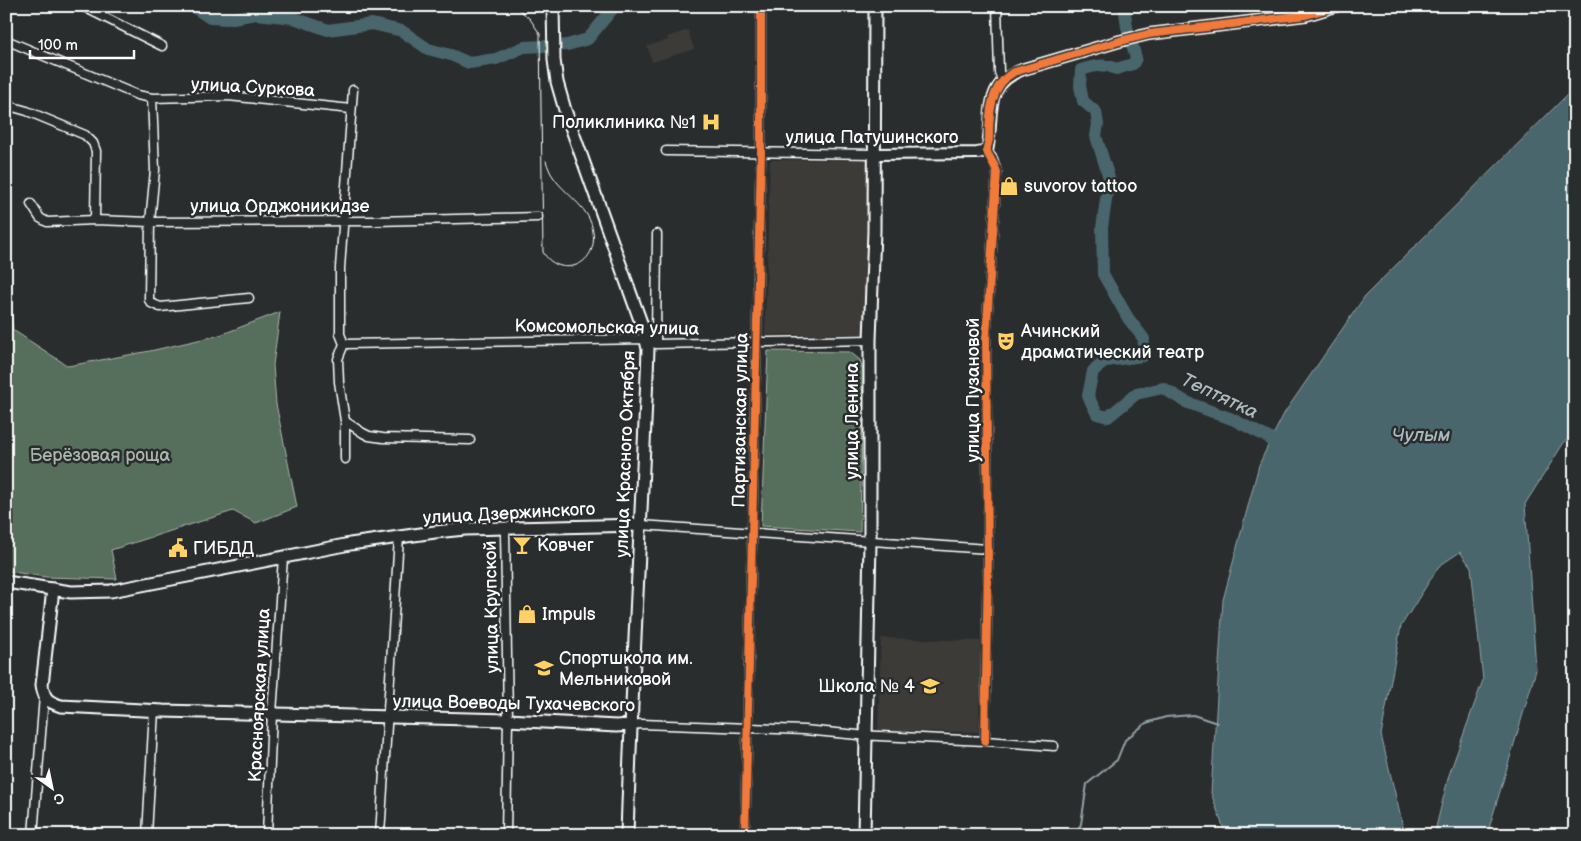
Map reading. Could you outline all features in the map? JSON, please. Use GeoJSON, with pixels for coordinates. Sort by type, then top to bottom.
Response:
{"type":"FeatureCollection","features":[{"type":"Feature","properties":{"kind":"main road","name":"улица Красного Октября"},"geometry":{"type":"LineString","coordinates":[[553,6],[554,60],[557,82],[565,110],[651,341],[648,349],[630,725],[627,835]]}},
{"type":"Feature","properties":{"kind":"main road","name":"улица Ленина"},"geometry":{"type":"LineString","coordinates":[[864,835],[870,542],[870,340],[874,231],[875,6]]}},
{"type":"Feature","properties":{"kind":"main road","name":"улица Дзержинского"},"geometry":{"type":"LineString","coordinates":[[6,582],[71,592],[111,591],[350,544],[399,537],[466,529],[641,525]]}},
{"type":"Feature","properties":{"kind":"main road"},"geometry":{"type":"LineString","coordinates":[[44,696],[42,685],[53,589]]}},
{"type":"Feature","properties":{"kind":"main road","name":"улица Воеводы Тухачевского"},"geometry":{"type":"LineString","coordinates":[[44,696],[48,701],[61,706],[630,725]]}},
{"type":"Feature","properties":{"kind":"street"},"geometry":{"type":"LineString","coordinates":[[82,6],[162,46]]}},
{"type":"Feature","properties":{"kind":"street","name":"Партизанская улица"},"geometry":{"type":"LineString","coordinates":[[745,835],[761,152],[761,6]]}},
{"type":"Feature","properties":{"kind":"street"},"geometry":{"type":"LineString","coordinates":[[997,6],[999,72],[1002,80],[1024,69],[1149,34],[1306,15],[1336,6]]}},
{"type":"Feature","properties":{"kind":"street","name":"улица Суркова"},"geometry":{"type":"LineString","coordinates":[[6,40],[137,95],[152,98],[228,96],[351,109]]}},
{"type":"Feature","properties":{"kind":"street","name":"улица Пузановой"},"geometry":{"type":"LineString","coordinates":[[985,741],[988,549],[986,338],[997,172],[987,151],[991,104],[1002,80]]}},
{"type":"Feature","properties":{"kind":"street"},"geometry":{"type":"LineString","coordinates":[[345,459],[346,421],[338,359],[344,344],[340,334],[340,268],[351,109],[354,90]]}},
{"type":"Feature","properties":{"kind":"street"},"geometry":{"type":"LineString","coordinates":[[152,98],[155,170],[150,222],[150,303],[160,307],[250,298]]}},
{"type":"Feature","properties":{"kind":"street"},"geometry":{"type":"LineString","coordinates":[[6,103],[85,135],[93,143],[96,151],[95,220]]}},
{"type":"Feature","properties":{"kind":"street","name":"улица Патушинского"},"geometry":{"type":"LineString","coordinates":[[666,152],[874,154],[977,153],[987,151]]}},
{"type":"Feature","properties":{"kind":"street","name":"улица Орджоникидзе"},"geometry":{"type":"LineString","coordinates":[[31,204],[40,218],[47,222],[95,220],[150,222],[538,217]]}},
{"type":"Feature","properties":{"kind":"street"},"geometry":{"type":"LineString","coordinates":[[651,341],[656,234]]}},
{"type":"Feature","properties":{"kind":"street","name":"Комсомольская улица"},"geometry":{"type":"LineString","coordinates":[[344,344],[870,340]]}},
{"type":"Feature","properties":{"kind":"street"},"geometry":{"type":"LineString","coordinates":[[346,421],[363,433],[376,437],[470,440]]}},
{"type":"Feature","properties":{"kind":"street","name":"улица Дзержинского"},"geometry":{"type":"LineString","coordinates":[[641,525],[988,549]]}},
{"type":"Feature","properties":{"kind":"street","name":"улица Крупской"},"geometry":{"type":"LineString","coordinates":[[505,529],[508,720],[506,835]]}},
{"type":"Feature","properties":{"kind":"street"},"geometry":{"type":"LineString","coordinates":[[380,835],[399,537]]}},
{"type":"Feature","properties":{"kind":"street","name":"Красноярская улица"},"geometry":{"type":"LineString","coordinates":[[267,835],[272,713],[283,558]]}},
{"type":"Feature","properties":{"kind":"street"},"geometry":{"type":"LineString","coordinates":[[33,835],[44,696]]}},
{"type":"Feature","properties":{"kind":"street"},"geometry":{"type":"LineString","coordinates":[[147,835],[154,710]]}},
{"type":"Feature","properties":{"kind":"street","name":"улица Воеводы Тухачевского"},"geometry":{"type":"LineString","coordinates":[[630,725],[747,727],[867,736],[1054,746]]}},
{"type":"Feature","properties":{"kind":"shaded area"},"geometry":{"type":"Polygon","coordinates":[[[688,30],[694,49],[652,62],[647,46],[668,40],[667,37],[688,30]]]}},
{"type":"Feature","properties":{"kind":"shaded area"},"geometry":{"type":"Polygon","coordinates":[[[770,160],[869,160],[864,334],[765,335],[770,160]]]}},
{"type":"Feature","properties":{"kind":"shaded area","name":"Школа № 4"},"geometry":{"type":"Polygon","coordinates":[[[881,638],[982,641],[978,732],[878,731],[881,638]]]}},
{"type":"Feature","properties":{"kind":"green space","name":"Берёзовая роща"},"geometry":{"type":"Polygon","coordinates":[[[6,272],[13,330],[68,366],[150,351],[220,335],[280,312],[273,365],[276,404],[297,507],[256,523],[233,511],[111,550],[117,579],[46,577],[6,571],[6,272]]]}},
{"type":"Feature","properties":{"kind":"green space"},"geometry":{"type":"Polygon","coordinates":[[[768,351],[850,352],[860,360],[863,370],[860,532],[761,526],[768,351]]]}},
{"type":"Feature","properties":{"kind":"water","name":"Чулым"},"geometry":{"type":"Polygon","coordinates":[[[1575,87],[1575,431],[1563,444],[1525,504],[1536,670],[1487,835],[1436,835],[1436,827],[1449,775],[1483,680],[1471,567],[1460,552],[1439,566],[1401,626],[1381,735],[1405,835],[1226,835],[1211,793],[1223,600],[1259,465],[1271,439],[1285,412],[1365,296],[1575,87]]]}},
{"type":"Feature","properties":{"kind":"waterway","name":"Тептятка"},"geometry":{"type":"LineString","coordinates":[[192,6],[210,18],[227,19],[256,14],[294,18],[328,30],[372,24],[402,31],[428,49],[451,55],[469,63],[496,59],[524,47],[567,45],[588,39],[615,6]]}},
{"type":"Feature","properties":{"kind":"waterway","name":"Тептятка"},"geometry":{"type":"LineString","coordinates":[[1124,6],[1127,27],[1136,58],[1133,64],[1116,69],[1108,66],[1099,66],[1081,70],[1080,86],[1083,101],[1096,112],[1098,124],[1096,136],[1109,178],[1102,228],[1103,274],[1128,318],[1144,339],[1143,356],[1106,361],[1093,371],[1088,396],[1097,414],[1108,417],[1136,394],[1163,388],[1186,402],[1232,419],[1271,439],[1278,455]]}},
{"type":"Feature","properties":{"kind":"waterway"},"geometry":{"type":"LineString","coordinates":[[1075,835],[1081,824],[1087,784],[1117,760],[1125,740],[1146,723],[1166,717],[1193,715],[1217,723]]}},
{"type":"Feature","properties":{"kind":"tram line"},"geometry":{"type":"LineString","coordinates":[[515,6],[530,19],[540,34],[543,252],[550,261],[559,265],[568,267],[577,265],[591,251],[593,240],[590,220],[553,176],[546,161]]}},
{"type":"Feature","properties":{"kind":"cycle path"},"geometry":{"type":"LineString","coordinates":[[745,835],[761,152],[761,6]]}},
{"type":"Feature","properties":{"kind":"cycle path"},"geometry":{"type":"LineString","coordinates":[[985,741],[988,555],[986,338],[997,172],[987,150],[992,101],[996,92],[1000,84],[1014,72],[1120,41],[1149,34],[1306,15],[1336,6]]}},
{"type":"Feature","properties":{"kind":"place","name":"Поликлиника №1"},"geometry":{"type":"Point","coordinates":[711,122]}},
{"type":"Feature","properties":{"kind":"place","name":"suvorov tattoo"},"geometry":{"type":"Point","coordinates":[1009,186]}},
{"type":"Feature","properties":{"kind":"place","name":"Ачинский драматический театр"},"geometry":{"type":"Point","coordinates":[1006,341]}},
{"type":"Feature","properties":{"kind":"place","name":"Ковчег"},"geometry":{"type":"Point","coordinates":[522,545]}},
{"type":"Feature","properties":{"kind":"place","name":"ГИБДД"},"geometry":{"type":"Point","coordinates":[178,548]}},
{"type":"Feature","properties":{"kind":"place","name":"Impuls"},"geometry":{"type":"Point","coordinates":[527,614]}},
{"type":"Feature","properties":{"kind":"place","name":"Спортшкола им. Мельниковой"},"geometry":{"type":"Point","coordinates":[544,668]}},
{"type":"Feature","properties":{"kind":"place","name":"Школа № 4"},"geometry":{"type":"Point","coordinates":[930,686]}}]}
